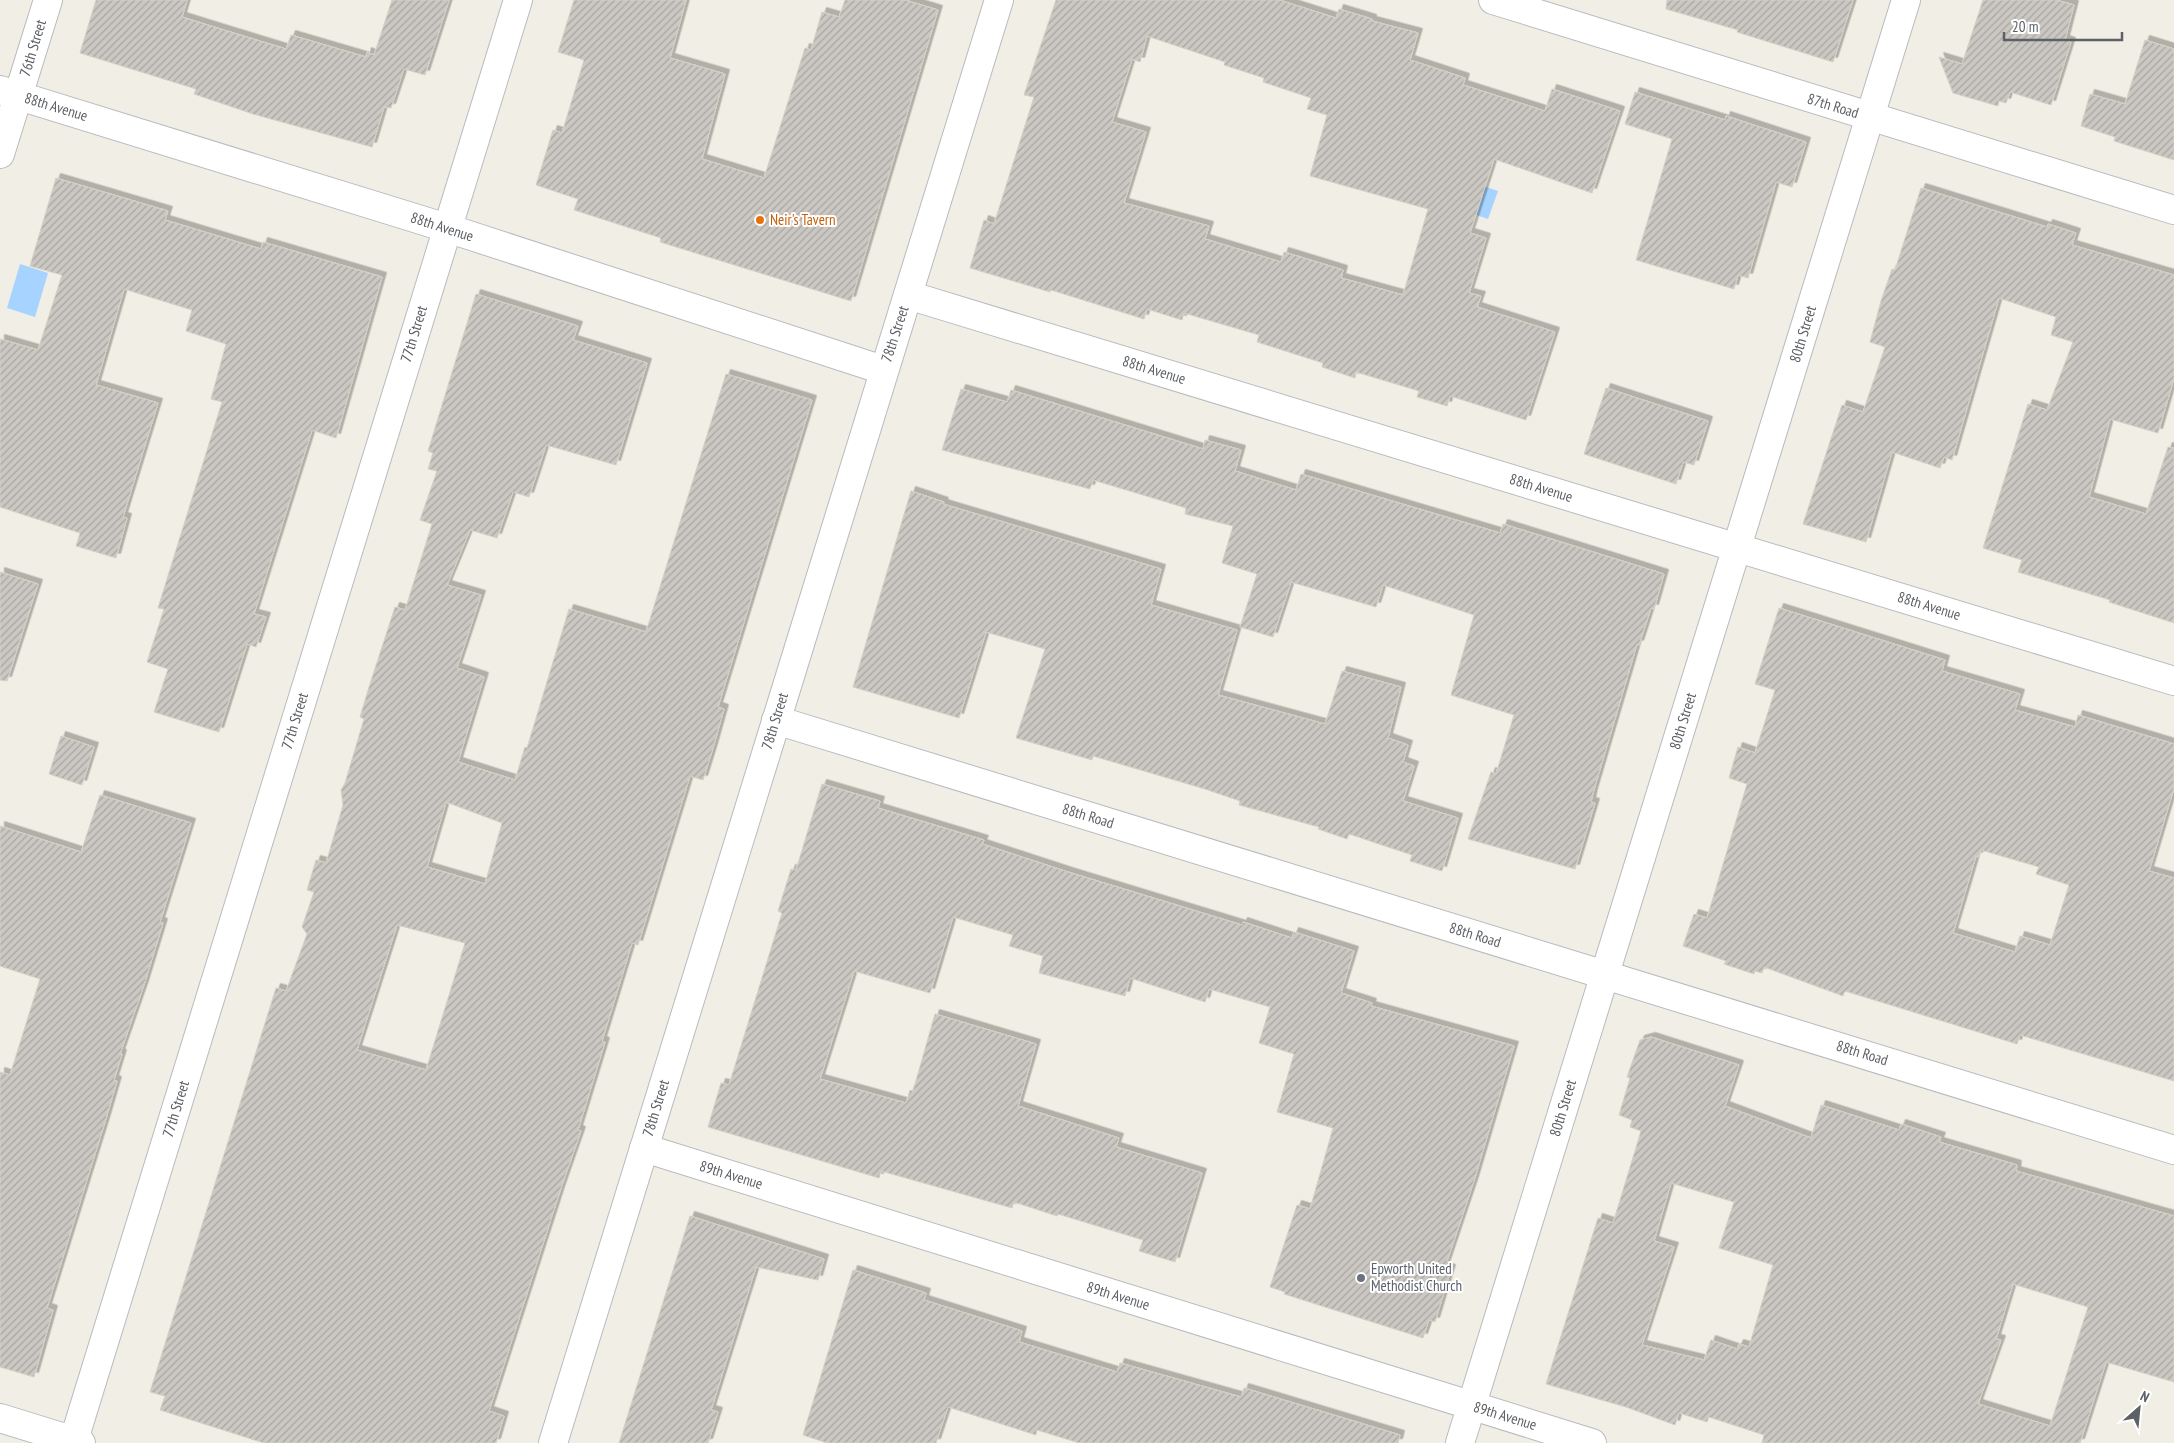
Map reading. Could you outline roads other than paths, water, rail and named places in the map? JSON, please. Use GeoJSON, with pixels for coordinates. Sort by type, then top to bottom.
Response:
{"type":"FeatureCollection","features":[{"type":"Feature","properties":{"kind":"street","name":"76th Street"},"geometry":{"type":"LineString","coordinates":[[0,154],[9,93],[48,0]]}},
{"type":"Feature","properties":{"kind":"street","name":"77th Street"},"geometry":{"type":"LineString","coordinates":[[76,1442],[518,0]]}},
{"type":"Feature","properties":{"kind":"street","name":"78th Street"},"geometry":{"type":"LineString","coordinates":[[553,1443],[883,370],[999,0]]}},
{"type":"Feature","properties":{"kind":"street","name":"87th Road"},"geometry":{"type":"LineString","coordinates":[[1493,0],[1870,118],[2174,210]]}},
{"type":"Feature","properties":{"kind":"street","name":"80th Street"},"geometry":{"type":"LineString","coordinates":[[1460,1443],[1906,0]]}},
{"type":"Feature","properties":{"kind":"street","name":"88th Avenue"},"geometry":{"type":"LineString","coordinates":[[9,93],[447,228],[883,370]]}},
{"type":"Feature","properties":{"kind":"street","name":"88th Avenue"},"geometry":{"type":"LineString","coordinates":[[908,295],[2174,681]]}},
{"type":"Feature","properties":{"kind":"street","name":"88th Road"},"geometry":{"type":"LineString","coordinates":[[776,720],[2174,1150]]}},
{"type":"Feature","properties":{"kind":"street","name":"89th Avenue"},"geometry":{"type":"LineString","coordinates":[[644,1148],[1592,1443]]}},
{"type":"Feature","properties":{"kind":"street"},"geometry":{"type":"LineString","coordinates":[[0,1418],[76,1442]]}},
{"type":"Feature","properties":{"kind":"water"},"geometry":{"type":"Polygon","coordinates":[[[1448,174],[1498,191],[1488,219],[1438,202],[1448,174]]]}},
{"type":"Feature","properties":{"kind":"water"},"geometry":{"type":"Polygon","coordinates":[[[20,264],[48,273],[35,317],[7,308],[20,264]]]}},
{"type":"Feature","properties":{"kind":"place","name":"Neir's Tavern"},"geometry":{"type":"Point","coordinates":[760,220]}},
{"type":"Feature","properties":{"kind":"place","name":"Epworth United Methodist Church"},"geometry":{"type":"Point","coordinates":[1361,1278]}}]}
